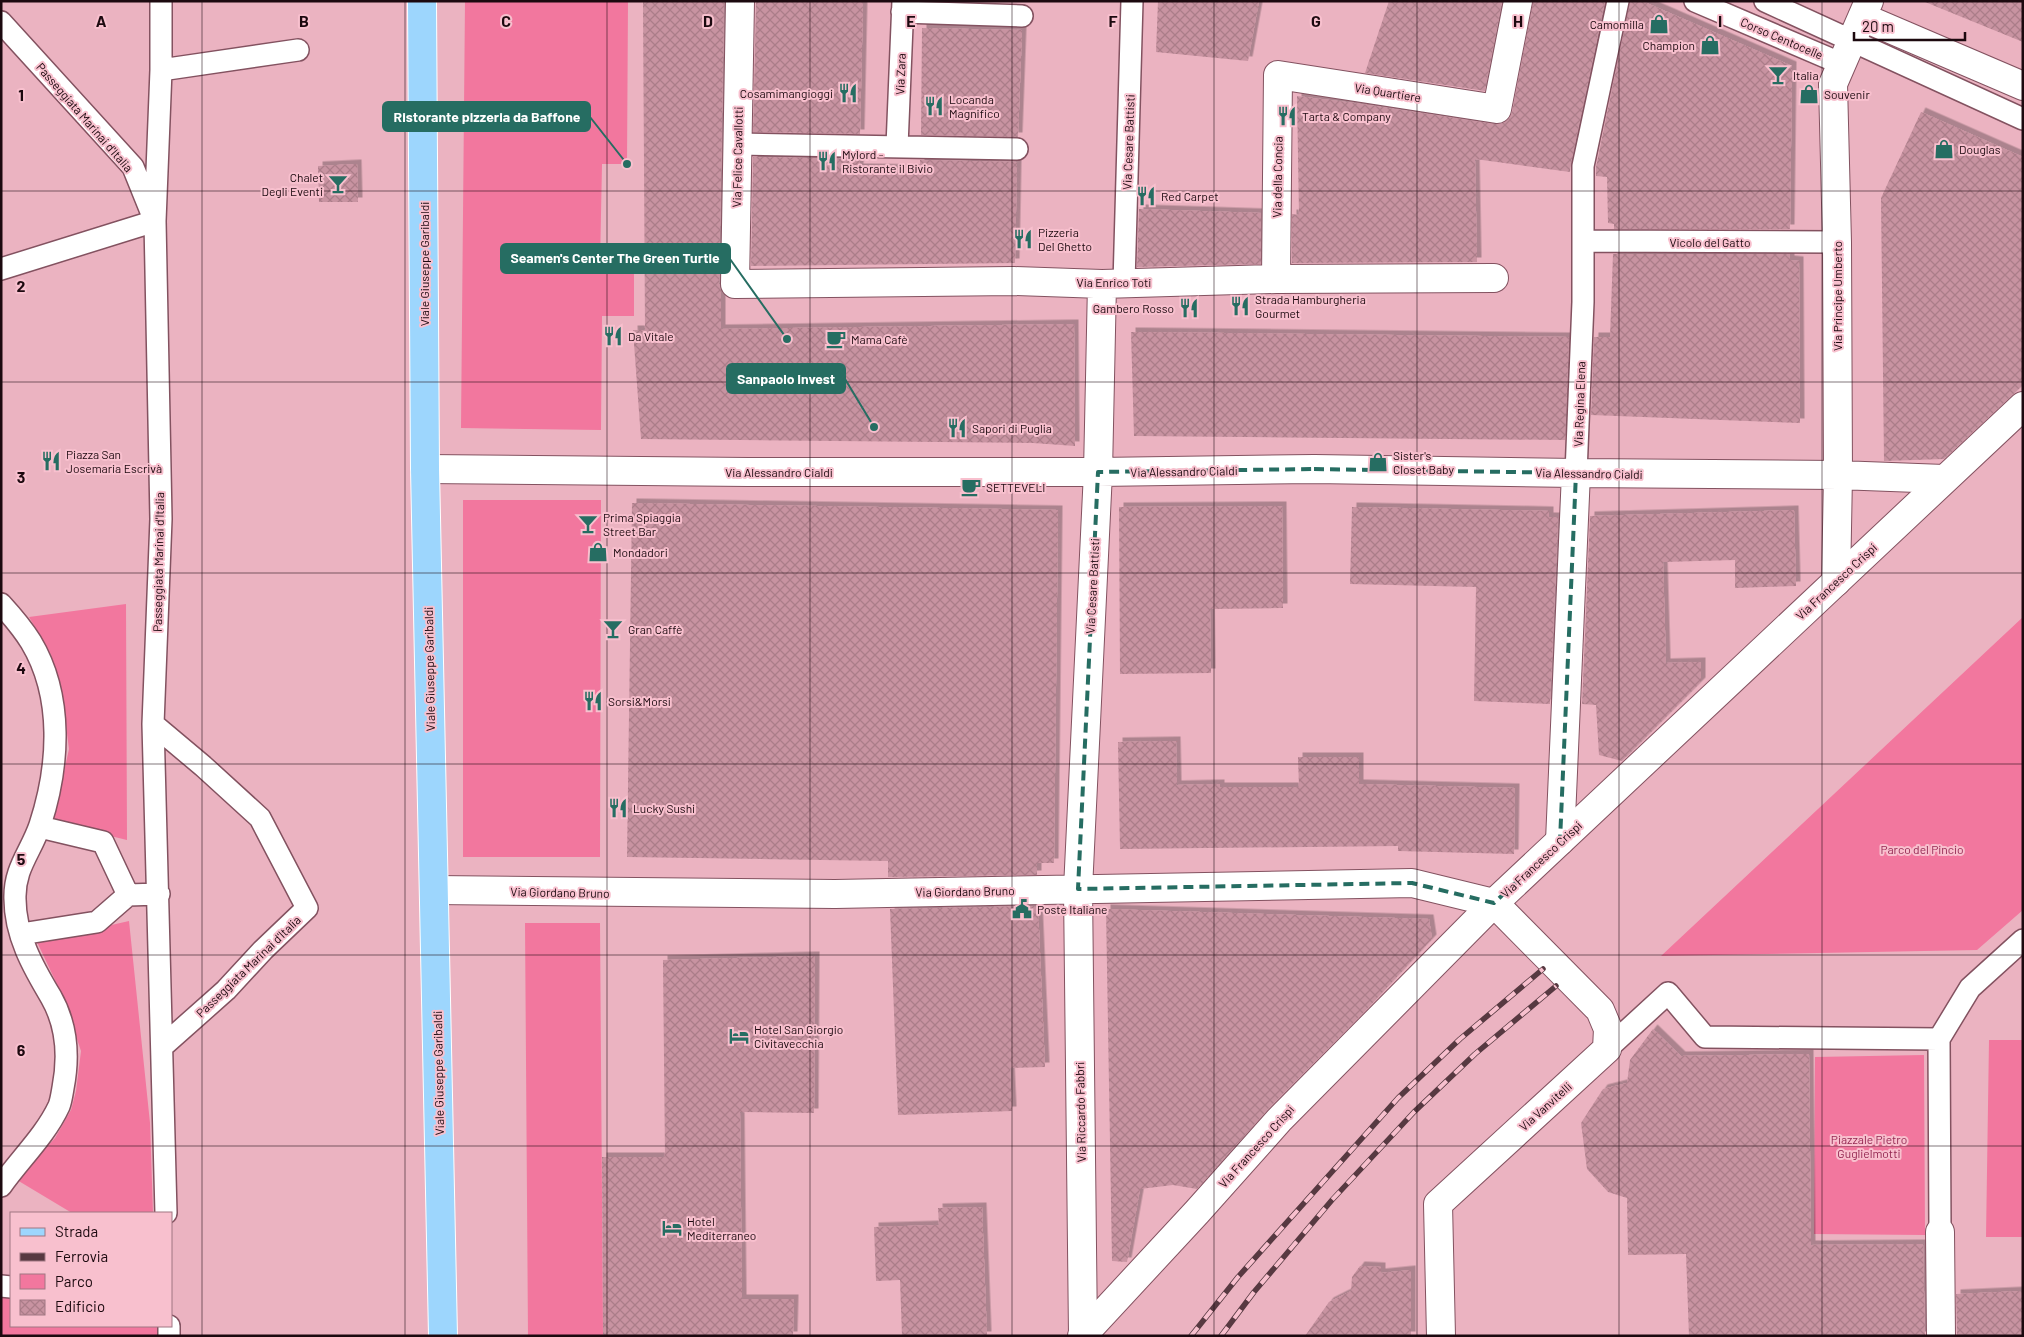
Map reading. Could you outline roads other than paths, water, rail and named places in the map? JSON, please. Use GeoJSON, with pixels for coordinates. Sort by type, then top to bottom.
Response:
{"type":"FeatureCollection","features":[{"type":"Feature","properties":{"kind":"main road","name":"Viale Giuseppe Garibaldi"},"geometry":{"type":"LineString","coordinates":[[422,1],[425,469],[443,1336]]}},
{"type":"Feature","properties":{"kind":"street","name":"Passeggiata Marinai d'Italia"},"geometry":{"type":"LineString","coordinates":[[161,1],[161,70],[155,221],[161,519],[153,724],[166,1212]]}},
{"type":"Feature","properties":{"kind":"street","name":"Via Felice Cavallotti"},"geometry":{"type":"LineString","coordinates":[[735,284],[740,1]]}},
{"type":"Feature","properties":{"kind":"street","name":"Via Cesare Battisti"},"geometry":{"type":"LineString","coordinates":[[1078,889],[1098,472],[1132,1]]}},
{"type":"Feature","properties":{"kind":"street","name":"Via Quartiere"},"geometry":{"type":"LineString","coordinates":[[1278,75],[1497,109],[1518,1]]}},
{"type":"Feature","properties":{"kind":"street","name":"Via Regina Elena"},"geometry":{"type":"LineString","coordinates":[[1560,841],[1583,302],[1582,166],[1618,1]]}},
{"type":"Feature","properties":{"kind":"street","name":"Corso Centocelle"},"geometry":{"type":"LineString","coordinates":[[1695,1],[1856,31],[2023,86]]}},
{"type":"Feature","properties":{"kind":"street"},"geometry":{"type":"LineString","coordinates":[[1765,1],[1856,31],[2023,119]]}},
{"type":"Feature","properties":{"kind":"street"},"geometry":{"type":"LineString","coordinates":[[902,6],[1022,16]]}},
{"type":"Feature","properties":{"kind":"street","name":"Via Zara"},"geometry":{"type":"LineString","coordinates":[[897,146],[902,6]]}},
{"type":"Feature","properties":{"kind":"street","name":"Passeggiata Marinai d'Italia"},"geometry":{"type":"LineString","coordinates":[[1,22],[132,167],[155,221]]}},
{"type":"Feature","properties":{"kind":"street","name":"Via Principe Umberto"},"geometry":{"type":"LineString","coordinates":[[1836,582],[1838,475],[1837,242],[1833,84],[1856,31]]}},
{"type":"Feature","properties":{"kind":"street"},"geometry":{"type":"LineString","coordinates":[[161,70],[298,50]]}},
{"type":"Feature","properties":{"kind":"street","name":"Via della Concia"},"geometry":{"type":"LineString","coordinates":[[1276,279],[1278,75]]}},
{"type":"Feature","properties":{"kind":"street"},"geometry":{"type":"LineString","coordinates":[[738,144],[1017,149]]}},
{"type":"Feature","properties":{"kind":"street"},"geometry":{"type":"LineString","coordinates":[[1,269],[155,221]]}},
{"type":"Feature","properties":{"kind":"street","name":"Vicolo del Gatto"},"geometry":{"type":"LineString","coordinates":[[1583,242],[1837,242]]}},
{"type":"Feature","properties":{"kind":"street","name":"Via Enrico Toti"},"geometry":{"type":"LineString","coordinates":[[735,284],[1004,281],[1113,283],[1276,279],[1494,278]]}},
{"type":"Feature","properties":{"kind":"street","name":"Via Francesco Crispi"},"geometry":{"type":"LineString","coordinates":[[1083,1335],[1279,1120],[1494,903],[2023,406]]}},
{"type":"Feature","properties":{"kind":"street","name":"Via Alessandro Cialdi"},"geometry":{"type":"LineString","coordinates":[[425,469],[738,472],[1098,472],[1314,469],[1838,475],[1944,479]]}},
{"type":"Feature","properties":{"kind":"street"},"geometry":{"type":"LineString","coordinates":[[1,604],[32,642],[46,675],[56,720],[54,761],[49,791],[40,827],[17,873],[15,900],[21,934],[30,964],[56,1007],[66,1041],[66,1070],[59,1106],[30,1150],[1,1186]]}},
{"type":"Feature","properties":{"kind":"street","name":"Passeggiata Marinai d'Italia"},"geometry":{"type":"LineString","coordinates":[[153,724],[260,818],[307,908],[262,950],[226,990],[163,1046]]}},
{"type":"Feature","properties":{"kind":"street"},"geometry":{"type":"LineString","coordinates":[[40,827],[103,842],[128,895]]}},
{"type":"Feature","properties":{"kind":"street","name":"Via Giordano Bruno"},"geometry":{"type":"LineString","coordinates":[[434,890],[835,894],[1412,883],[1494,903]]}},
{"type":"Feature","properties":{"kind":"street","name":"Via Riccardo Fabbri"},"geometry":{"type":"LineString","coordinates":[[1078,889],[1083,1335]]}},
{"type":"Feature","properties":{"kind":"street"},"geometry":{"type":"LineString","coordinates":[[21,934],[97,922],[128,895],[159,894]]}},
{"type":"Feature","properties":{"kind":"street"},"geometry":{"type":"LineString","coordinates":[[1494,903],[1600,1010],[1608,1029],[1607,1049]]}},
{"type":"Feature","properties":{"kind":"street"},"geometry":{"type":"LineString","coordinates":[[1942,1336],[1939,1039],[1970,988],[2023,940]]}},
{"type":"Feature","properties":{"kind":"street"},"geometry":{"type":"LineString","coordinates":[[1607,1049],[1668,993],[1705,1037],[1939,1039]]}},
{"type":"Feature","properties":{"kind":"street","name":"Via Vanvitelli"},"geometry":{"type":"LineString","coordinates":[[1441,1336],[1438,1204],[1607,1049]]}},
{"type":"Feature","properties":{"kind":"railway"},"geometry":{"type":"LineString","coordinates":[[1191,1336],[1238,1277],[1398,1098],[1460,1039],[1543,969]]}},
{"type":"Feature","properties":{"kind":"railway"},"geometry":{"type":"LineString","coordinates":[[1221,1336],[1254,1292],[1332,1200],[1414,1112],[1475,1054],[1556,986]]}},
{"type":"Feature","properties":{"kind":"place","name":"Camomilla"},"geometry":{"type":"Point","coordinates":[1659,24]}},
{"type":"Feature","properties":{"kind":"place","name":"Champion"},"geometry":{"type":"Point","coordinates":[1710,45]}},
{"type":"Feature","properties":{"kind":"place","name":"Italia"},"geometry":{"type":"Point","coordinates":[1778,75]}},
{"type":"Feature","properties":{"kind":"place","name":"Cosamimangioggi"},"geometry":{"type":"Point","coordinates":[848,93]}},
{"type":"Feature","properties":{"kind":"place","name":"Souvenir"},"geometry":{"type":"Point","coordinates":[1809,94]}},
{"type":"Feature","properties":{"kind":"place","name":"Locanda Magnifico"},"geometry":{"type":"Point","coordinates":[934,106]}},
{"type":"Feature","properties":{"kind":"place","name":"Tarta & Company"},"geometry":{"type":"Point","coordinates":[1287,116]}},
{"type":"Feature","properties":{"kind":"place","name":"Douglas"},"geometry":{"type":"Point","coordinates":[1944,149]}},
{"type":"Feature","properties":{"kind":"place","name":"Mylord - Ristorante il Bivio"},"geometry":{"type":"Point","coordinates":[827,161]}},
{"type":"Feature","properties":{"kind":"place","name":"Ristorante pizzeria da Baffone"},"geometry":{"type":"Point","coordinates":[627,164]}},
{"type":"Feature","properties":{"kind":"place","name":"Chalet Degli Eventi"},"geometry":{"type":"Point","coordinates":[338,184]}},
{"type":"Feature","properties":{"kind":"place","name":"Red Carpet"},"geometry":{"type":"Point","coordinates":[1146,196]}},
{"type":"Feature","properties":{"kind":"place","name":"Pizzeria Del Ghetto"},"geometry":{"type":"Point","coordinates":[1023,239]}},
{"type":"Feature","properties":{"kind":"place","name":"Strada Hamburgheria Gourmet"},"geometry":{"type":"Point","coordinates":[1240,306]}},
{"type":"Feature","properties":{"kind":"place","name":"Gambero Rosso"},"geometry":{"type":"Point","coordinates":[1189,308]}},
{"type":"Feature","properties":{"kind":"place","name":"Da Vitale"},"geometry":{"type":"Point","coordinates":[613,336]}},
{"type":"Feature","properties":{"kind":"place","name":"Seamen's Center The Green Turtle"},"geometry":{"type":"Point","coordinates":[787,339]}},
{"type":"Feature","properties":{"kind":"place","name":"Mama Cafè"},"geometry":{"type":"Point","coordinates":[836,339]}},
{"type":"Feature","properties":{"kind":"place","name":"Sanpaolo Invest"},"geometry":{"type":"Point","coordinates":[874,427]}},
{"type":"Feature","properties":{"kind":"place","name":"Sapori di Puglia"},"geometry":{"type":"Point","coordinates":[957,428]}},
{"type":"Feature","properties":{"kind":"place","name":"Piazza San Josemaria Escrivà"},"geometry":{"type":"Point","coordinates":[51,461]}},
{"type":"Feature","properties":{"kind":"place","name":"Sister's Closet Baby"},"geometry":{"type":"Point","coordinates":[1378,462]}},
{"type":"Feature","properties":{"kind":"place","name":"SETTEVELI"},"geometry":{"type":"Point","coordinates":[971,487]}},
{"type":"Feature","properties":{"kind":"place","name":"Prima Spiaggia Street Bar"},"geometry":{"type":"Point","coordinates":[588,524]}},
{"type":"Feature","properties":{"kind":"place","name":"Mondadori"},"geometry":{"type":"Point","coordinates":[598,552]}},
{"type":"Feature","properties":{"kind":"place","name":"Gran Caffè"},"geometry":{"type":"Point","coordinates":[613,629]}},
{"type":"Feature","properties":{"kind":"place","name":"Sorsi&Morsi"},"geometry":{"type":"Point","coordinates":[593,701]}},
{"type":"Feature","properties":{"kind":"place","name":"Lucky Sushi"},"geometry":{"type":"Point","coordinates":[618,808]}},
{"type":"Feature","properties":{"kind":"place","name":"Poste Italiane"},"geometry":{"type":"Point","coordinates":[1022,909]}},
{"type":"Feature","properties":{"kind":"place","name":"Hotel San Giorgio Civitavecchia"},"geometry":{"type":"Point","coordinates":[739,1036]}},
{"type":"Feature","properties":{"kind":"place","name":"Hotel Mediterraneo"},"geometry":{"type":"Point","coordinates":[672,1228]}},
{"type":"Feature","properties":{"kind":"park label","name":"Parco del Pincio"},"geometry":{"type":"Point","coordinates":[1922,849]}},
{"type":"Feature","properties":{"kind":"park label","name":"Piazzale Pietro Guglielmotti"},"geometry":{"type":"Point","coordinates":[1869,1146]}}]}
